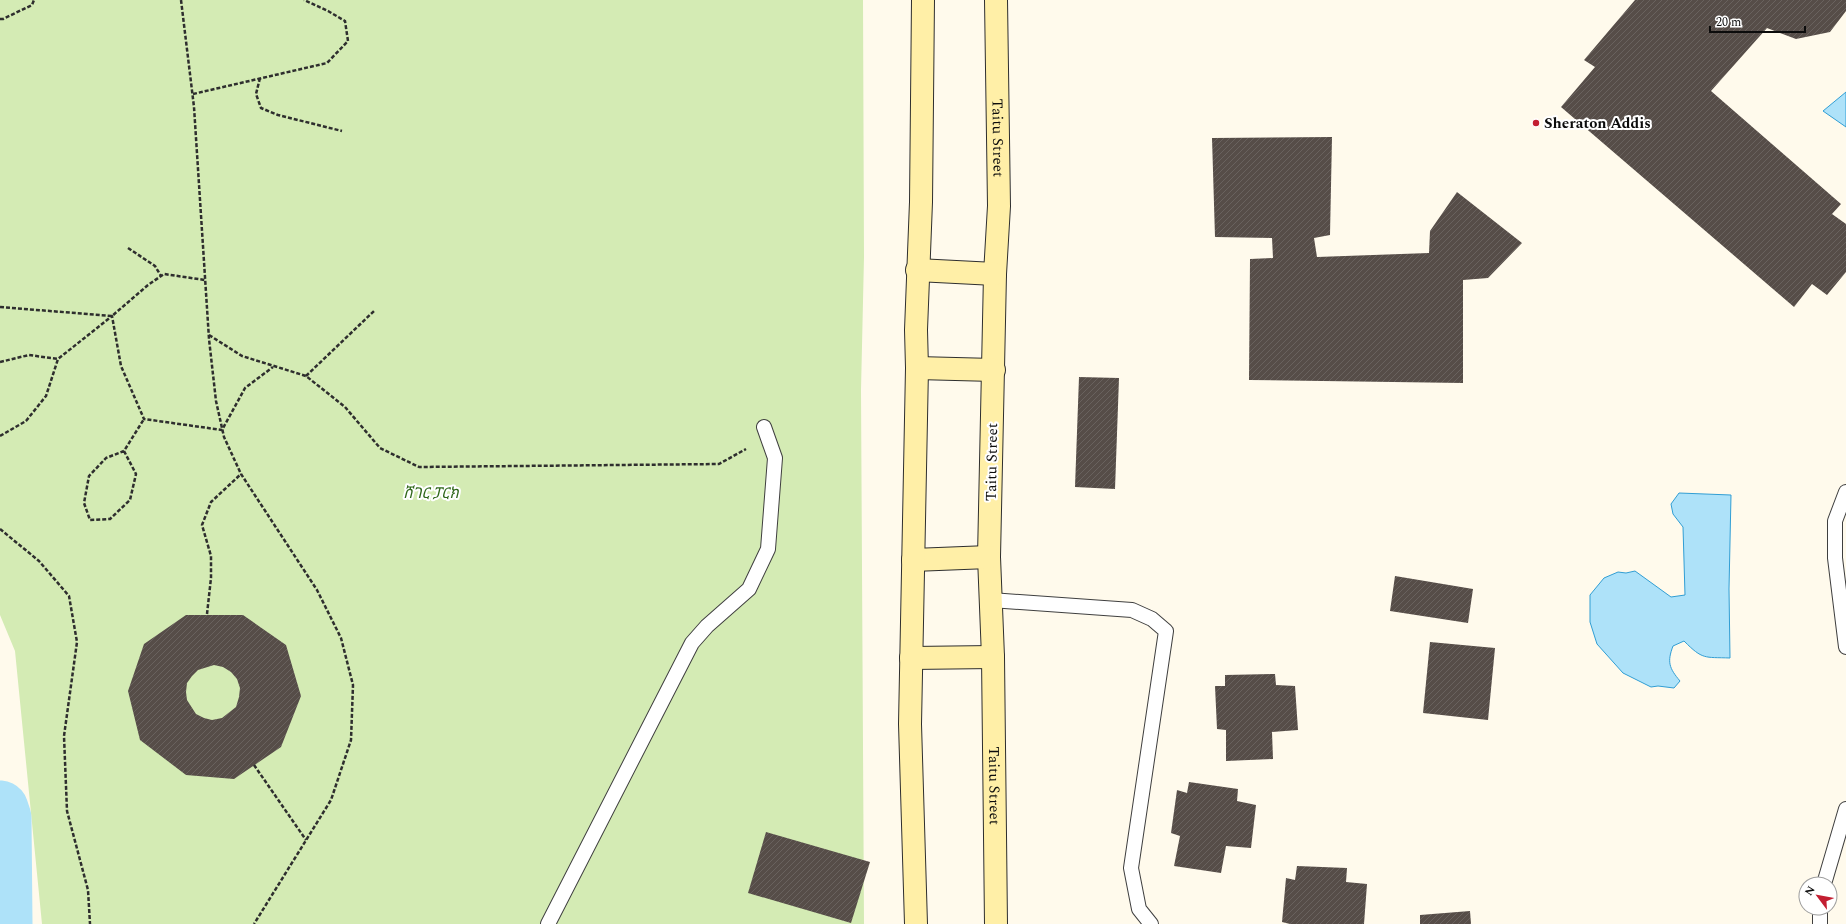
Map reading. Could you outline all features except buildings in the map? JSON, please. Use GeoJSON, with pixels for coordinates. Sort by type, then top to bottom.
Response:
{"type":"FeatureCollection","features":[{"type":"Feature","properties":{"kind":"main road"},"geometry":{"type":"LineString","coordinates":[[916,924],[910,724],[917,368],[917,270],[921,202],[923,0]]}},
{"type":"Feature","properties":{"kind":"main road","name":"Taitu Street"},"geometry":{"type":"LineString","coordinates":[[996,0],[999,206],[995,274],[989,557],[993,657],[996,924]]}},
{"type":"Feature","properties":{"kind":"main road"},"geometry":{"type":"LineString","coordinates":[[917,270],[995,274]]}},
{"type":"Feature","properties":{"kind":"main road"},"geometry":{"type":"LineString","coordinates":[[917,368],[994,370]]}},
{"type":"Feature","properties":{"kind":"main road"},"geometry":{"type":"LineString","coordinates":[[913,560],[989,557]]}},
{"type":"Feature","properties":{"kind":"main road"},"geometry":{"type":"LineString","coordinates":[[911,658],[993,657]]}},
{"type":"Feature","properties":{"kind":"lane"},"geometry":{"type":"LineString","coordinates":[[548,924],[692,643],[707,626],[749,590],[768,550],[775,458],[764,427]]}},
{"type":"Feature","properties":{"kind":"lane"},"geometry":{"type":"LineString","coordinates":[[1846,492],[1835,521],[1835,558],[1846,647]]}},
{"type":"Feature","properties":{"kind":"lane"},"geometry":{"type":"LineString","coordinates":[[991,600],[1132,610],[1152,618],[1166,631],[1131,868],[1139,909],[1152,924]]}},
{"type":"Feature","properties":{"kind":"lane"},"geometry":{"type":"LineString","coordinates":[[1826,876],[1846,809]]}},
{"type":"Feature","properties":{"kind":"path"},"geometry":{"type":"LineString","coordinates":[[0,19],[3,19],[32,5],[34,0]]}},
{"type":"Feature","properties":{"kind":"path"},"geometry":{"type":"LineString","coordinates":[[181,0],[193,94],[209,334],[216,401],[222,430],[241,474],[317,590],[341,638],[352,685],[351,740],[331,800],[254,924]]}},
{"type":"Feature","properties":{"kind":"path"},"geometry":{"type":"LineString","coordinates":[[193,94],[326,63],[348,41],[345,21],[304,0]]}},
{"type":"Feature","properties":{"kind":"path"},"geometry":{"type":"LineString","coordinates":[[260,78],[256,94],[261,108],[278,115],[342,131]]}},
{"type":"Feature","properties":{"kind":"path"},"geometry":{"type":"LineString","coordinates":[[128,248],[155,266],[161,276]]}},
{"type":"Feature","properties":{"kind":"path"},"geometry":{"type":"LineString","coordinates":[[0,436],[26,421],[46,396],[58,360],[161,276],[164,274],[205,280]]}},
{"type":"Feature","properties":{"kind":"path"},"geometry":{"type":"LineString","coordinates":[[0,307],[112,316]]}},
{"type":"Feature","properties":{"kind":"path"},"geometry":{"type":"LineString","coordinates":[[306,376],[374,311]]}},
{"type":"Feature","properties":{"kind":"path"},"geometry":{"type":"LineString","coordinates":[[112,316],[121,366],[144,419]]}},
{"type":"Feature","properties":{"kind":"path"},"geometry":{"type":"LineString","coordinates":[[209,334],[242,356],[273,367],[306,376],[345,407],[380,448],[418,467],[718,464],[745,451],[764,427]]}},
{"type":"Feature","properties":{"kind":"path"},"geometry":{"type":"LineString","coordinates":[[0,362],[29,355],[58,360]]}},
{"type":"Feature","properties":{"kind":"path"},"geometry":{"type":"LineString","coordinates":[[222,430],[245,388],[273,367]]}},
{"type":"Feature","properties":{"kind":"path"},"geometry":{"type":"LineString","coordinates":[[144,419],[222,430]]}},
{"type":"Feature","properties":{"kind":"path"},"geometry":{"type":"LineString","coordinates":[[124,451],[136,474],[130,500],[110,519],[90,520],[84,503],[89,476],[106,458],[124,451],[144,419]]}},
{"type":"Feature","properties":{"kind":"path"},"geometry":{"type":"LineString","coordinates":[[207,614],[211,578],[211,556],[202,525],[211,502],[241,474]]}},
{"type":"Feature","properties":{"kind":"path"},"geometry":{"type":"LineString","coordinates":[[0,529],[39,561],[69,596],[77,642],[64,736],[67,810],[88,890],[90,924]]}},
{"type":"Feature","properties":{"kind":"path"},"geometry":{"type":"LineString","coordinates":[[254,765],[306,840]]}},
{"type":"Feature","properties":{"kind":"green space","name":"ሸገር ፓርክ"},"geometry":{"type":"Polygon","coordinates":[[[0,0],[863,0],[864,257],[861,390],[864,924],[42,924],[15,651],[0,615],[0,0]]]}},
{"type":"Feature","properties":{"kind":"water"},"geometry":{"type":"Polygon","coordinates":[[[1846,92],[1846,127],[1823,111],[1846,92]]]}},
{"type":"Feature","properties":{"kind":"water"},"geometry":{"type":"Polygon","coordinates":[[[1679,493],[1731,495],[1729,589],[1730,658],[1704,656],[1696,652],[1684,641],[1673,646],[1670,656],[1671,668],[1680,681],[1674,688],[1658,686],[1651,687],[1623,673],[1597,644],[1590,622],[1590,595],[1604,578],[1618,572],[1626,573],[1635,571],[1671,597],[1685,595],[1683,527],[1673,514],[1671,504],[1679,493]]]}},
{"type":"Feature","properties":{"kind":"waterway"},"geometry":{"type":"LineString","coordinates":[[0,809],[3,818],[4,924]]}},
{"type":"Feature","properties":{"kind":"place","name":"Sheraton Addis"},"geometry":{"type":"Point","coordinates":[1536,123]}}]}
